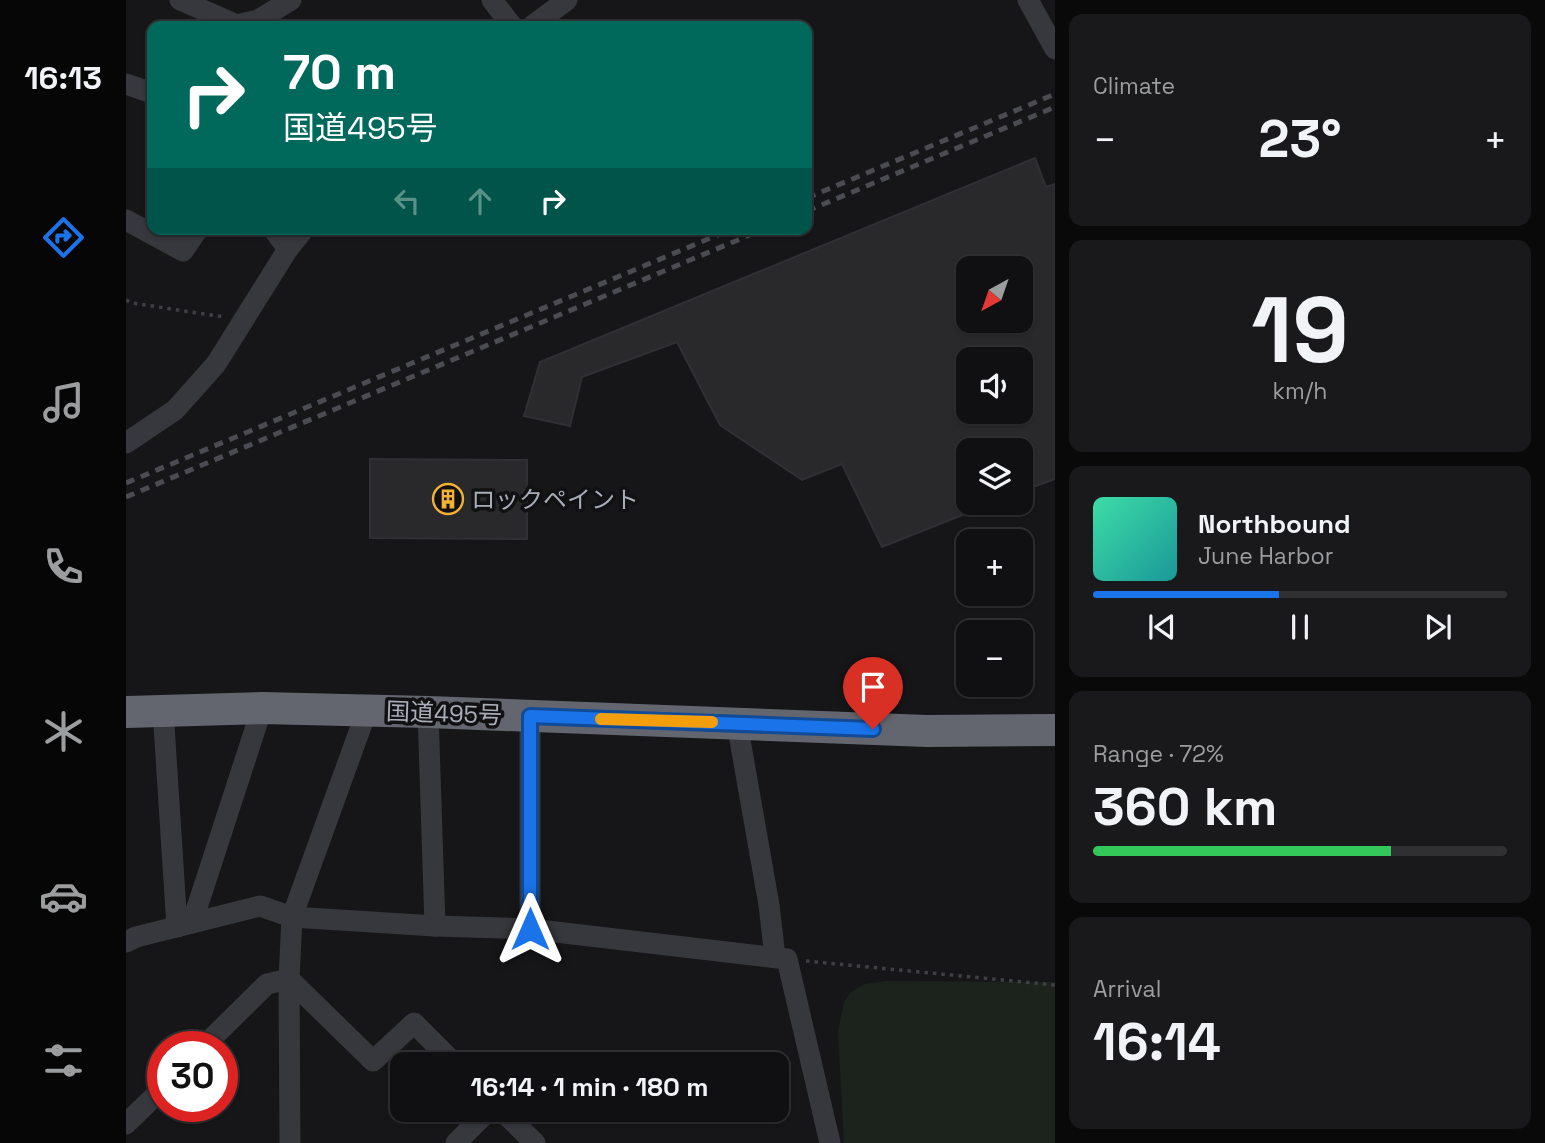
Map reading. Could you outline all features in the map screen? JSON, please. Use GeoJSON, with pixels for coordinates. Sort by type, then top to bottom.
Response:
{"type":"FeatureCollection","features":[{"type":"Feature","properties":{"kind":"highway","name":"国道495号"},"geometry":{"type":"LineString","coordinates":[[126,712],[262,708],[367,710],[927,731],[1055,730]]}},
{"type":"Feature","properties":{"kind":"street"},"geometry":{"type":"LineString","coordinates":[[180,0],[228,21]]}},
{"type":"Feature","properties":{"kind":"street"},"geometry":{"type":"LineString","coordinates":[[254,21],[290,0]]}},
{"type":"Feature","properties":{"kind":"street"},"geometry":{"type":"LineString","coordinates":[[492,0],[508,21]]}},
{"type":"Feature","properties":{"kind":"street"},"geometry":{"type":"LineString","coordinates":[[539,21],[567,0]]}},
{"type":"Feature","properties":{"kind":"street"},"geometry":{"type":"LineString","coordinates":[[1028,0],[1055,49]]}},
{"type":"Feature","properties":{"kind":"street"},"geometry":{"type":"LineString","coordinates":[[126,84],[147,91]]}},
{"type":"Feature","properties":{"kind":"street"},"geometry":{"type":"LineString","coordinates":[[126,220],[147,231]]}},
{"type":"Feature","properties":{"kind":"street"},"geometry":{"type":"LineString","coordinates":[[154,235],[183,251],[194,235]]}},
{"type":"Feature","properties":{"kind":"street"},"geometry":{"type":"LineString","coordinates":[[278,235],[288,249]]}},
{"type":"Feature","properties":{"kind":"street"},"geometry":{"type":"LineString","coordinates":[[126,443],[175,410],[216,364],[299,235]]}},
{"type":"Feature","properties":{"kind":"street"},"geometry":{"type":"LineString","coordinates":[[185,925],[262,708]]}},
{"type":"Feature","properties":{"kind":"street"},"geometry":{"type":"LineString","coordinates":[[163,710],[185,925]]}},
{"type":"Feature","properties":{"kind":"street"},"geometry":{"type":"LineString","coordinates":[[289,1143],[289,979],[292,917],[367,710]]}},
{"type":"Feature","properties":{"kind":"street"},"geometry":{"type":"LineString","coordinates":[[428,712],[435,926]]}},
{"type":"Feature","properties":{"kind":"street"},"geometry":{"type":"LineString","coordinates":[[530,716],[530,929]]}},
{"type":"Feature","properties":{"kind":"street"},"geometry":{"type":"LineString","coordinates":[[737,723],[769,905],[830,1143]]}},
{"type":"Feature","properties":{"kind":"street"},"geometry":{"type":"LineString","coordinates":[[126,942],[136,937],[260,906],[292,917],[530,929],[781,958]]}},
{"type":"Feature","properties":{"kind":"street"},"geometry":{"type":"LineString","coordinates":[[219,1031],[267,984],[289,979]]}},
{"type":"Feature","properties":{"kind":"street"},"geometry":{"type":"LineString","coordinates":[[289,979],[373,1062],[414,1023],[443,1052]]}},
{"type":"Feature","properties":{"kind":"street"},"geometry":{"type":"LineString","coordinates":[[126,1124],[147,1104]]}},
{"type":"Feature","properties":{"kind":"street"},"geometry":{"type":"LineString","coordinates":[[456,1143],[477,1122]]}},
{"type":"Feature","properties":{"kind":"street"},"geometry":{"type":"LineString","coordinates":[[513,1122],[535,1143]]}},
{"type":"Feature","properties":{"kind":"path"},"geometry":{"type":"LineString","coordinates":[[126,300],[226,317],[240,326]]}},
{"type":"Feature","properties":{"kind":"path"},"geometry":{"type":"LineString","coordinates":[[781,958],[1055,985]]}},
{"type":"Feature","properties":{"kind":"shaded area"},"geometry":{"type":"Polygon","coordinates":[[[887,981],[1055,982],[1055,1143],[844,1143],[838,1031],[844,1002],[851,992],[865,984],[887,981]]]}},
{"type":"Feature","properties":{"kind":"building"},"geometry":{"type":"Polygon","coordinates":[[[1035,158],[1046,187],[1055,184],[1055,479],[1033,487],[1033,438],[956,438],[956,515],[962,515],[882,547],[842,464],[802,480],[720,425],[677,342],[582,377],[570,426],[524,416],[540,362],[1035,158]]]}},
{"type":"Feature","properties":{"kind":"building","name":"ロックペイント"},"geometry":{"type":"Polygon","coordinates":[[[370,459],[527,460],[527,539],[370,538],[370,459]]]}},
{"type":"Feature","properties":{"kind":"railway"},"geometry":{"type":"LineString","coordinates":[[812,196],[1055,94]]}},
{"type":"Feature","properties":{"kind":"railway"},"geometry":{"type":"LineString","coordinates":[[812,209],[1055,107]]}},
{"type":"Feature","properties":{"kind":"railway"},"geometry":{"type":"LineString","coordinates":[[126,483],[718,235]]}},
{"type":"Feature","properties":{"kind":"railway"},"geometry":{"type":"LineString","coordinates":[[126,497],[750,235]]}},
{"type":"Feature","properties":{"kind":"slow traffic"},"geometry":{"type":"LineString","coordinates":[[601,719],[712,722]]}},
{"type":"Feature","properties":{"kind":"place","name":"ロックペイント"},"geometry":{"type":"Point","coordinates":[448,499]}},
{"type":"Feature","properties":{"kind":"route"},"geometry":{"type":"LineString","coordinates":[[530,929],[530,716],[873,729]]}}]}
